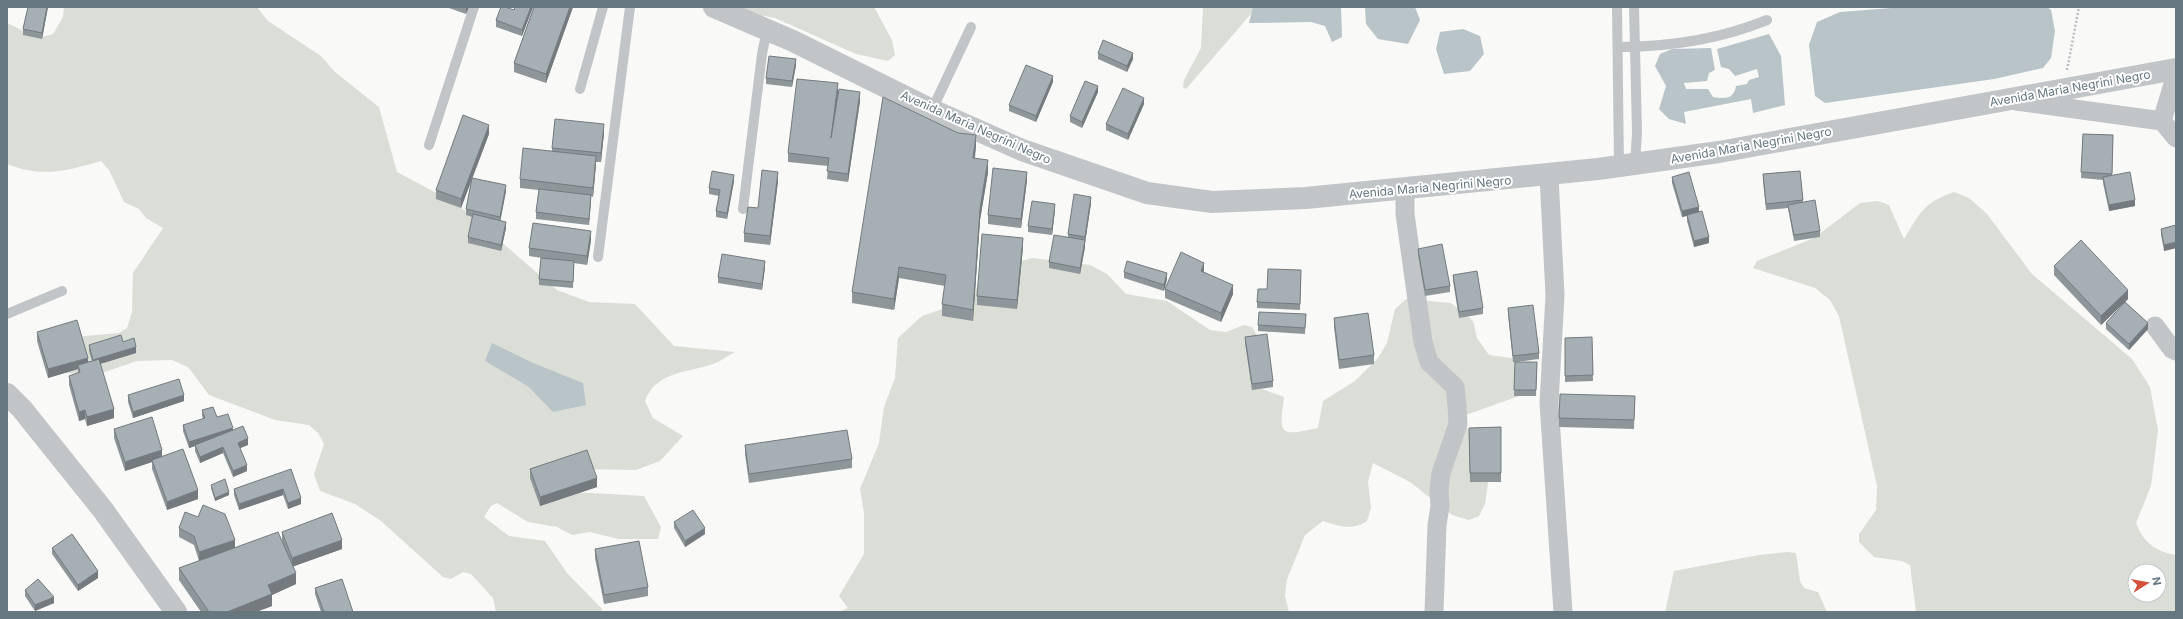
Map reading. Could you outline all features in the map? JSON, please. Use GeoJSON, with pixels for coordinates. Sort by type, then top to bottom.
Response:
{"type":"FeatureCollection","features":[{"type":"Feature","properties":{"kind":"street","name":"Avenida Maria Negrini Negro"},"geometry":{"type":"LineString","coordinates":[[714,7],[767,30],[932,110],[1022,150],[1099,178],[1154,194],[1212,202],[1249,202],[1549,176],[1719,152],[2176,69]]}},
{"type":"Feature","properties":{"kind":"street"},"geometry":{"type":"LineString","coordinates":[[2162,121],[2176,74]]}},
{"type":"Feature","properties":{"kind":"street"},"geometry":{"type":"LineString","coordinates":[[2005,100],[2162,121],[2176,138]]}},
{"type":"Feature","properties":{"kind":"street"},"geometry":{"type":"LineString","coordinates":[[1549,176],[1555,295],[1549,403],[1563,612]]}},
{"type":"Feature","properties":{"kind":"street"},"geometry":{"type":"LineString","coordinates":[[1405,189],[1405,214],[1423,342],[1429,362],[1455,387],[1457,405],[1458,424],[1441,473],[1438,490],[1440,506],[1434,612]]}},
{"type":"Feature","properties":{"kind":"street"},"geometry":{"type":"LineString","coordinates":[[2155,326],[2176,351]]}},
{"type":"Feature","properties":{"kind":"street"},"geometry":{"type":"LineString","coordinates":[[7,394],[22,409],[104,510],[176,612]]}},
{"type":"Feature","properties":{"kind":"lane"},"geometry":{"type":"LineString","coordinates":[[429,144],[474,7]]}},
{"type":"Feature","properties":{"kind":"lane"},"geometry":{"type":"LineString","coordinates":[[580,89],[603,7]]}},
{"type":"Feature","properties":{"kind":"lane"},"geometry":{"type":"LineString","coordinates":[[598,258],[630,7]]}},
{"type":"Feature","properties":{"kind":"lane"},"geometry":{"type":"LineString","coordinates":[[1617,7],[1618,47],[1627,165]]}},
{"type":"Feature","properties":{"kind":"lane"},"geometry":{"type":"LineString","coordinates":[[1627,165],[1634,47],[1634,7]]}},
{"type":"Feature","properties":{"kind":"lane"},"geometry":{"type":"LineString","coordinates":[[1618,47],[1634,47],[1701,40],[1736,33],[1767,20]]}},
{"type":"Feature","properties":{"kind":"lane"},"geometry":{"type":"LineString","coordinates":[[932,110],[971,27]]}},
{"type":"Feature","properties":{"kind":"lane"},"geometry":{"type":"LineString","coordinates":[[742,210],[762,54],[767,30]]}},
{"type":"Feature","properties":{"kind":"lane"},"geometry":{"type":"LineString","coordinates":[[7,314],[62,291]]}},
{"type":"Feature","properties":{"kind":"path"},"geometry":{"type":"LineString","coordinates":[[2064,89],[2079,7]]}},
{"type":"Feature","properties":{"kind":"shaded area"},"geometry":{"type":"Polygon","coordinates":[[[64,7],[257,7],[268,21],[321,56],[335,72],[379,107],[397,172],[457,204],[557,290],[589,302],[635,304],[674,346],[735,352],[716,363],[665,378],[657,383],[650,391],[645,401],[653,418],[683,436],[660,461],[636,470],[580,469],[573,492],[644,496],[661,527],[658,539],[618,539],[590,532],[572,535],[557,527],[528,522],[497,503],[491,506],[484,517],[509,536],[545,541],[567,573],[602,609],[601,612],[496,612],[493,598],[471,574],[463,572],[451,579],[443,577],[381,521],[355,504],[320,491],[314,474],[324,444],[318,433],[309,425],[275,420],[209,395],[188,367],[172,360],[137,361],[99,374],[64,373],[69,343],[84,336],[119,333],[127,328],[132,312],[133,273],[163,228],[146,218],[139,209],[124,202],[109,170],[101,161],[54,172],[32,171],[7,164],[7,23],[38,38],[53,34],[63,17],[64,7]]]}},
{"type":"Feature","properties":{"kind":"shaded area"},"geometry":{"type":"Polygon","coordinates":[[[728,7],[874,7],[892,40],[895,55],[888,61],[856,54],[775,18],[732,10],[728,7]]]}},
{"type":"Feature","properties":{"kind":"shaded area"},"geometry":{"type":"Polygon","coordinates":[[[1203,7],[1257,7],[1186,89],[1183,87],[1184,80],[1201,48],[1203,7]]]}},
{"type":"Feature","properties":{"kind":"shaded area"},"geometry":{"type":"Polygon","coordinates":[[[1253,7],[1341,7],[1342,37],[1332,42],[1325,26],[1311,22],[1249,23],[1253,7]]]}},
{"type":"Feature","properties":{"kind":"shaded area"},"geometry":{"type":"Polygon","coordinates":[[[1365,7],[1415,7],[1420,20],[1408,44],[1378,39],[1366,24],[1365,7]]]}},
{"type":"Feature","properties":{"kind":"shaded area"},"geometry":{"type":"Polygon","coordinates":[[[1904,7],[2047,7],[2051,10],[2055,31],[2051,58],[2043,68],[1994,79],[1825,103],[1815,96],[1809,45],[1817,22],[1840,12],[1904,7]]]}},
{"type":"Feature","properties":{"kind":"shaded area"},"geometry":{"type":"Polygon","coordinates":[[[1463,29],[1480,36],[1484,54],[1470,71],[1444,74],[1436,49],[1440,32],[1463,29]]]}},
{"type":"Feature","properties":{"kind":"shaded area"},"geometry":{"type":"Polygon","coordinates":[[[1769,34],[1781,56],[1785,105],[1753,113],[1751,99],[1684,112],[1686,124],[1669,119],[1659,109],[1666,86],[1655,66],[1660,54],[1672,49],[1711,48],[1715,70],[1709,73],[1707,81],[1684,83],[1686,89],[1708,89],[1713,97],[1725,98],[1731,96],[1736,86],[1747,84],[1749,80],[1759,77],[1757,69],[1735,76],[1729,69],[1721,67],[1717,49],[1769,34]]]}},
{"type":"Feature","properties":{"kind":"shaded area"},"geometry":{"type":"Polygon","coordinates":[[[1954,192],[1969,198],[1987,214],[2032,274],[2132,359],[2150,387],[2158,430],[2151,486],[2136,523],[2142,536],[2156,549],[2176,555],[2176,612],[1916,612],[1910,565],[1902,561],[1874,557],[1859,542],[1859,534],[1876,510],[1877,486],[1839,316],[1830,300],[1815,288],[1753,268],[1757,261],[1814,238],[1860,203],[1878,201],[1889,205],[1904,239],[1923,210],[1935,200],[1954,192]]]}},
{"type":"Feature","properties":{"kind":"shaded area"},"geometry":{"type":"Polygon","coordinates":[[[1032,258],[1090,265],[1107,274],[1126,294],[1167,301],[1210,330],[1226,332],[1244,325],[1252,327],[1258,337],[1257,382],[1262,389],[1284,397],[1282,426],[1284,430],[1289,432],[1318,428],[1323,401],[1355,381],[1378,358],[1387,343],[1395,309],[1406,299],[1451,303],[1473,321],[1477,338],[1489,355],[1512,358],[1526,367],[1519,396],[1463,416],[1468,430],[1490,437],[1494,442],[1485,504],[1479,516],[1469,520],[1452,515],[1410,482],[1373,463],[1368,482],[1371,508],[1367,521],[1356,526],[1345,527],[1323,521],[1305,535],[1287,579],[1285,596],[1289,612],[839,612],[848,608],[839,596],[864,554],[864,513],[860,489],[879,443],[884,407],[895,378],[898,338],[922,316],[960,303],[999,268],[1032,258]]]}},
{"type":"Feature","properties":{"kind":"shaded area"},"geometry":{"type":"Polygon","coordinates":[[[492,343],[533,363],[583,383],[586,405],[553,412],[529,387],[485,361],[492,343]]]}},
{"type":"Feature","properties":{"kind":"shaded area"},"geometry":{"type":"Polygon","coordinates":[[[1787,552],[1796,553],[1800,581],[1804,588],[1818,592],[1827,612],[1665,612],[1674,571],[1759,555],[1787,552]]]}},
{"type":"Feature","properties":{"kind":"building"},"geometry":{"type":"Polygon","coordinates":[[[28,7],[47,7],[42,33],[23,29],[28,7]]]}},
{"type":"Feature","properties":{"kind":"building"},"geometry":{"type":"Polygon","coordinates":[[[501,7],[514,10],[515,7],[531,7],[522,30],[496,20],[501,7]]]}},
{"type":"Feature","properties":{"kind":"building"},"geometry":{"type":"Polygon","coordinates":[[[534,7],[570,7],[546,74],[514,63],[534,7]]]}},
{"type":"Feature","properties":{"kind":"building"},"geometry":{"type":"Polygon","coordinates":[[[1103,40],[1133,53],[1127,66],[1098,53],[1103,40]]]}},
{"type":"Feature","properties":{"kind":"building"},"geometry":{"type":"Polygon","coordinates":[[[769,56],[796,59],[792,81],[766,78],[769,56]]]}},
{"type":"Feature","properties":{"kind":"building"},"geometry":{"type":"Polygon","coordinates":[[[1026,65],[1053,76],[1036,116],[1009,105],[1026,65]]]}},
{"type":"Feature","properties":{"kind":"building"},"geometry":{"type":"Polygon","coordinates":[[[797,79],[838,83],[831,138],[839,89],[860,92],[848,174],[827,171],[829,158],[788,153],[797,79]]]}},
{"type":"Feature","properties":{"kind":"building"},"geometry":{"type":"Polygon","coordinates":[[[1085,81],[1098,86],[1082,122],[1070,116],[1085,81]]]}},
{"type":"Feature","properties":{"kind":"building"},"geometry":{"type":"Polygon","coordinates":[[[1123,88],[1144,98],[1128,134],[1106,124],[1123,88]]]}},
{"type":"Feature","properties":{"kind":"building"},"geometry":{"type":"Polygon","coordinates":[[[883,97],[958,133],[976,135],[973,158],[988,160],[980,209],[973,310],[942,304],[946,275],[899,267],[894,299],[852,292],[883,97]]]}},
{"type":"Feature","properties":{"kind":"building"},"geometry":{"type":"Polygon","coordinates":[[[463,115],[489,125],[461,199],[436,190],[463,115]]]}},
{"type":"Feature","properties":{"kind":"building"},"geometry":{"type":"Polygon","coordinates":[[[555,119],[604,124],[601,153],[552,148],[555,119]]]}},
{"type":"Feature","properties":{"kind":"building"},"geometry":{"type":"Polygon","coordinates":[[[2083,134],[2113,135],[2112,174],[2081,172],[2083,134]]]}},
{"type":"Feature","properties":{"kind":"building"},"geometry":{"type":"Polygon","coordinates":[[[523,148],[596,156],[593,188],[520,179],[523,148]]]}},
{"type":"Feature","properties":{"kind":"building"},"geometry":{"type":"Polygon","coordinates":[[[993,168],[1027,172],[1021,219],[988,215],[993,168]]]}},
{"type":"Feature","properties":{"kind":"building"},"geometry":{"type":"Polygon","coordinates":[[[762,170],[778,172],[770,236],[744,233],[748,207],[758,208],[762,170]]]}},
{"type":"Feature","properties":{"kind":"building"},"geometry":{"type":"Polygon","coordinates":[[[712,171],[734,175],[727,213],[716,211],[720,190],[709,188],[712,171]]]}},
{"type":"Feature","properties":{"kind":"building"},"geometry":{"type":"Polygon","coordinates":[[[1800,171],[1803,200],[1766,204],[1763,174],[1800,171]]]}},
{"type":"Feature","properties":{"kind":"building"},"geometry":{"type":"Polygon","coordinates":[[[1689,172],[1699,207],[1682,211],[1672,177],[1689,172]]]}},
{"type":"Feature","properties":{"kind":"building"},"geometry":{"type":"Polygon","coordinates":[[[2130,172],[2135,200],[2109,205],[2103,177],[2130,172]]]}},
{"type":"Feature","properties":{"kind":"building"},"geometry":{"type":"Polygon","coordinates":[[[472,178],[506,185],[500,217],[466,209],[472,178]]]}},
{"type":"Feature","properties":{"kind":"building"},"geometry":{"type":"Polygon","coordinates":[[[539,189],[591,195],[589,219],[536,212],[539,189]]]}},
{"type":"Feature","properties":{"kind":"building"},"geometry":{"type":"Polygon","coordinates":[[[1074,194],[1091,197],[1085,237],[1068,234],[1074,194]]]}},
{"type":"Feature","properties":{"kind":"building"},"geometry":{"type":"Polygon","coordinates":[[[1815,200],[1820,231],[1794,235],[1788,205],[1815,200]]]}},
{"type":"Feature","properties":{"kind":"building"},"geometry":{"type":"Polygon","coordinates":[[[1032,201],[1055,204],[1052,229],[1028,226],[1032,201]]]}},
{"type":"Feature","properties":{"kind":"building"},"geometry":{"type":"Polygon","coordinates":[[[1702,211],[1709,237],[1694,241],[1687,215],[1702,211]]]}},
{"type":"Feature","properties":{"kind":"building"},"geometry":{"type":"Polygon","coordinates":[[[473,214],[506,222],[501,245],[468,237],[473,214]]]}},
{"type":"Feature","properties":{"kind":"building"},"geometry":{"type":"Polygon","coordinates":[[[533,223],[591,231],[587,256],[529,248],[533,223]]]}},
{"type":"Feature","properties":{"kind":"building"},"geometry":{"type":"Polygon","coordinates":[[[2176,225],[2176,242],[2164,245],[2161,229],[2176,225]]]}},
{"type":"Feature","properties":{"kind":"building"},"geometry":{"type":"Polygon","coordinates":[[[982,234],[1023,238],[1017,300],[977,296],[982,234]]]}},
{"type":"Feature","properties":{"kind":"building"},"geometry":{"type":"Polygon","coordinates":[[[1054,235],[1085,240],[1080,268],[1049,262],[1054,235]]]}},
{"type":"Feature","properties":{"kind":"building"},"geometry":{"type":"Polygon","coordinates":[[[2081,240],[2128,290],[2101,316],[2054,266],[2081,240]]]}},
{"type":"Feature","properties":{"kind":"building"},"geometry":{"type":"Polygon","coordinates":[[[1442,244],[1450,286],[1425,290],[1418,249],[1442,244]]]}},
{"type":"Feature","properties":{"kind":"building"},"geometry":{"type":"Polygon","coordinates":[[[1181,252],[1204,263],[1201,271],[1233,285],[1221,313],[1165,289],[1181,252]]]}},
{"type":"Feature","properties":{"kind":"building"},"geometry":{"type":"Polygon","coordinates":[[[722,254],[765,261],[762,284],[718,277],[722,254]]]}},
{"type":"Feature","properties":{"kind":"building"},"geometry":{"type":"Polygon","coordinates":[[[541,258],[574,261],[573,282],[539,279],[541,258]]]}},
{"type":"Feature","properties":{"kind":"building"},"geometry":{"type":"Polygon","coordinates":[[[1127,261],[1167,273],[1164,285],[1124,272],[1127,261]]]}},
{"type":"Feature","properties":{"kind":"building"},"geometry":{"type":"Polygon","coordinates":[[[1268,269],[1301,270],[1300,304],[1257,302],[1258,289],[1267,289],[1268,269]]]}},
{"type":"Feature","properties":{"kind":"building"},"geometry":{"type":"Polygon","coordinates":[[[1477,271],[1483,308],[1459,312],[1453,275],[1477,271]]]}},
{"type":"Feature","properties":{"kind":"building"},"geometry":{"type":"Polygon","coordinates":[[[2125,302],[2148,323],[2129,344],[2106,323],[2125,302]]]}},
{"type":"Feature","properties":{"kind":"building"},"geometry":{"type":"Polygon","coordinates":[[[1533,305],[1539,353],[1513,356],[1508,308],[1533,305]]]}},
{"type":"Feature","properties":{"kind":"building"},"geometry":{"type":"Polygon","coordinates":[[[1259,312],[1306,314],[1305,328],[1258,325],[1259,312]]]}},
{"type":"Feature","properties":{"kind":"building"},"geometry":{"type":"Polygon","coordinates":[[[1368,313],[1374,355],[1339,360],[1334,318],[1368,313]]]}},
{"type":"Feature","properties":{"kind":"building"},"geometry":{"type":"Polygon","coordinates":[[[77,320],[88,358],[48,369],[37,332],[77,320]]]}},
{"type":"Feature","properties":{"kind":"building"},"geometry":{"type":"Polygon","coordinates":[[[1267,334],[1273,381],[1252,384],[1245,337],[1267,334]]]}},
{"type":"Feature","properties":{"kind":"building"},"geometry":{"type":"Polygon","coordinates":[[[121,335],[123,342],[134,338],[136,347],[93,360],[89,345],[121,335]]]}},
{"type":"Feature","properties":{"kind":"building"},"geometry":{"type":"Polygon","coordinates":[[[1592,337],[1593,375],[1565,376],[1565,338],[1592,337]]]}},
{"type":"Feature","properties":{"kind":"building"},"geometry":{"type":"Polygon","coordinates":[[[99,359],[114,409],[87,417],[85,410],[79,412],[69,376],[80,372],[78,365],[99,359]]]}},
{"type":"Feature","properties":{"kind":"building"},"geometry":{"type":"Polygon","coordinates":[[[1515,362],[1537,362],[1536,390],[1514,390],[1515,362]]]}},
{"type":"Feature","properties":{"kind":"building"},"geometry":{"type":"Polygon","coordinates":[[[179,379],[184,395],[133,412],[128,395],[179,379]]]}},
{"type":"Feature","properties":{"kind":"building"},"geometry":{"type":"Polygon","coordinates":[[[1560,394],[1635,396],[1634,420],[1559,418],[1560,394]]]}},
{"type":"Feature","properties":{"kind":"building"},"geometry":{"type":"Polygon","coordinates":[[[213,407],[217,417],[228,414],[233,428],[189,442],[183,425],[205,418],[202,410],[213,407]]]}},
{"type":"Feature","properties":{"kind":"building"},"geometry":{"type":"Polygon","coordinates":[[[152,417],[162,450],[125,462],[114,429],[152,417]]]}},
{"type":"Feature","properties":{"kind":"building"},"geometry":{"type":"Polygon","coordinates":[[[243,426],[248,438],[238,443],[247,465],[233,471],[223,447],[200,457],[195,445],[243,426]]]}},
{"type":"Feature","properties":{"kind":"building"},"geometry":{"type":"Polygon","coordinates":[[[1501,427],[1501,473],[1470,473],[1469,428],[1501,427]]]}},
{"type":"Feature","properties":{"kind":"building"},"geometry":{"type":"Polygon","coordinates":[[[847,430],[852,459],[749,474],[745,445],[847,430]]]}},
{"type":"Feature","properties":{"kind":"building"},"geometry":{"type":"Polygon","coordinates":[[[183,449],[198,490],[167,502],[152,460],[183,449]]]}},
{"type":"Feature","properties":{"kind":"building"},"geometry":{"type":"Polygon","coordinates":[[[587,450],[597,478],[540,497],[530,469],[587,450]]]}},
{"type":"Feature","properties":{"kind":"building"},"geometry":{"type":"Polygon","coordinates":[[[291,469],[301,498],[288,503],[283,489],[239,504],[234,489],[291,469]]]}},
{"type":"Feature","properties":{"kind":"building"},"geometry":{"type":"Polygon","coordinates":[[[225,479],[229,492],[215,498],[211,485],[225,479]]]}},
{"type":"Feature","properties":{"kind":"building"},"geometry":{"type":"Polygon","coordinates":[[[203,505],[225,514],[235,540],[199,552],[194,536],[179,528],[185,512],[198,517],[203,505]]]}},
{"type":"Feature","properties":{"kind":"building"},"geometry":{"type":"Polygon","coordinates":[[[693,510],[705,528],[685,541],[674,522],[693,510]]]}},
{"type":"Feature","properties":{"kind":"building"},"geometry":{"type":"Polygon","coordinates":[[[332,513],[342,540],[292,558],[282,532],[332,513]]]}},
{"type":"Feature","properties":{"kind":"building"},"geometry":{"type":"Polygon","coordinates":[[[278,532],[296,573],[268,585],[272,594],[227,612],[209,612],[179,568],[278,532]]]}},
{"type":"Feature","properties":{"kind":"building"},"geometry":{"type":"Polygon","coordinates":[[[72,534],[98,571],[78,585],[52,548],[72,534]]]}},
{"type":"Feature","properties":{"kind":"building"},"geometry":{"type":"Polygon","coordinates":[[[639,541],[648,587],[604,595],[595,549],[639,541]]]}},
{"type":"Feature","properties":{"kind":"building"},"geometry":{"type":"Polygon","coordinates":[[[38,579],[54,597],[35,605],[25,590],[38,579]]]}},
{"type":"Feature","properties":{"kind":"building"},"geometry":{"type":"Polygon","coordinates":[[[342,579],[353,612],[324,612],[315,588],[342,579]]]}}]}
